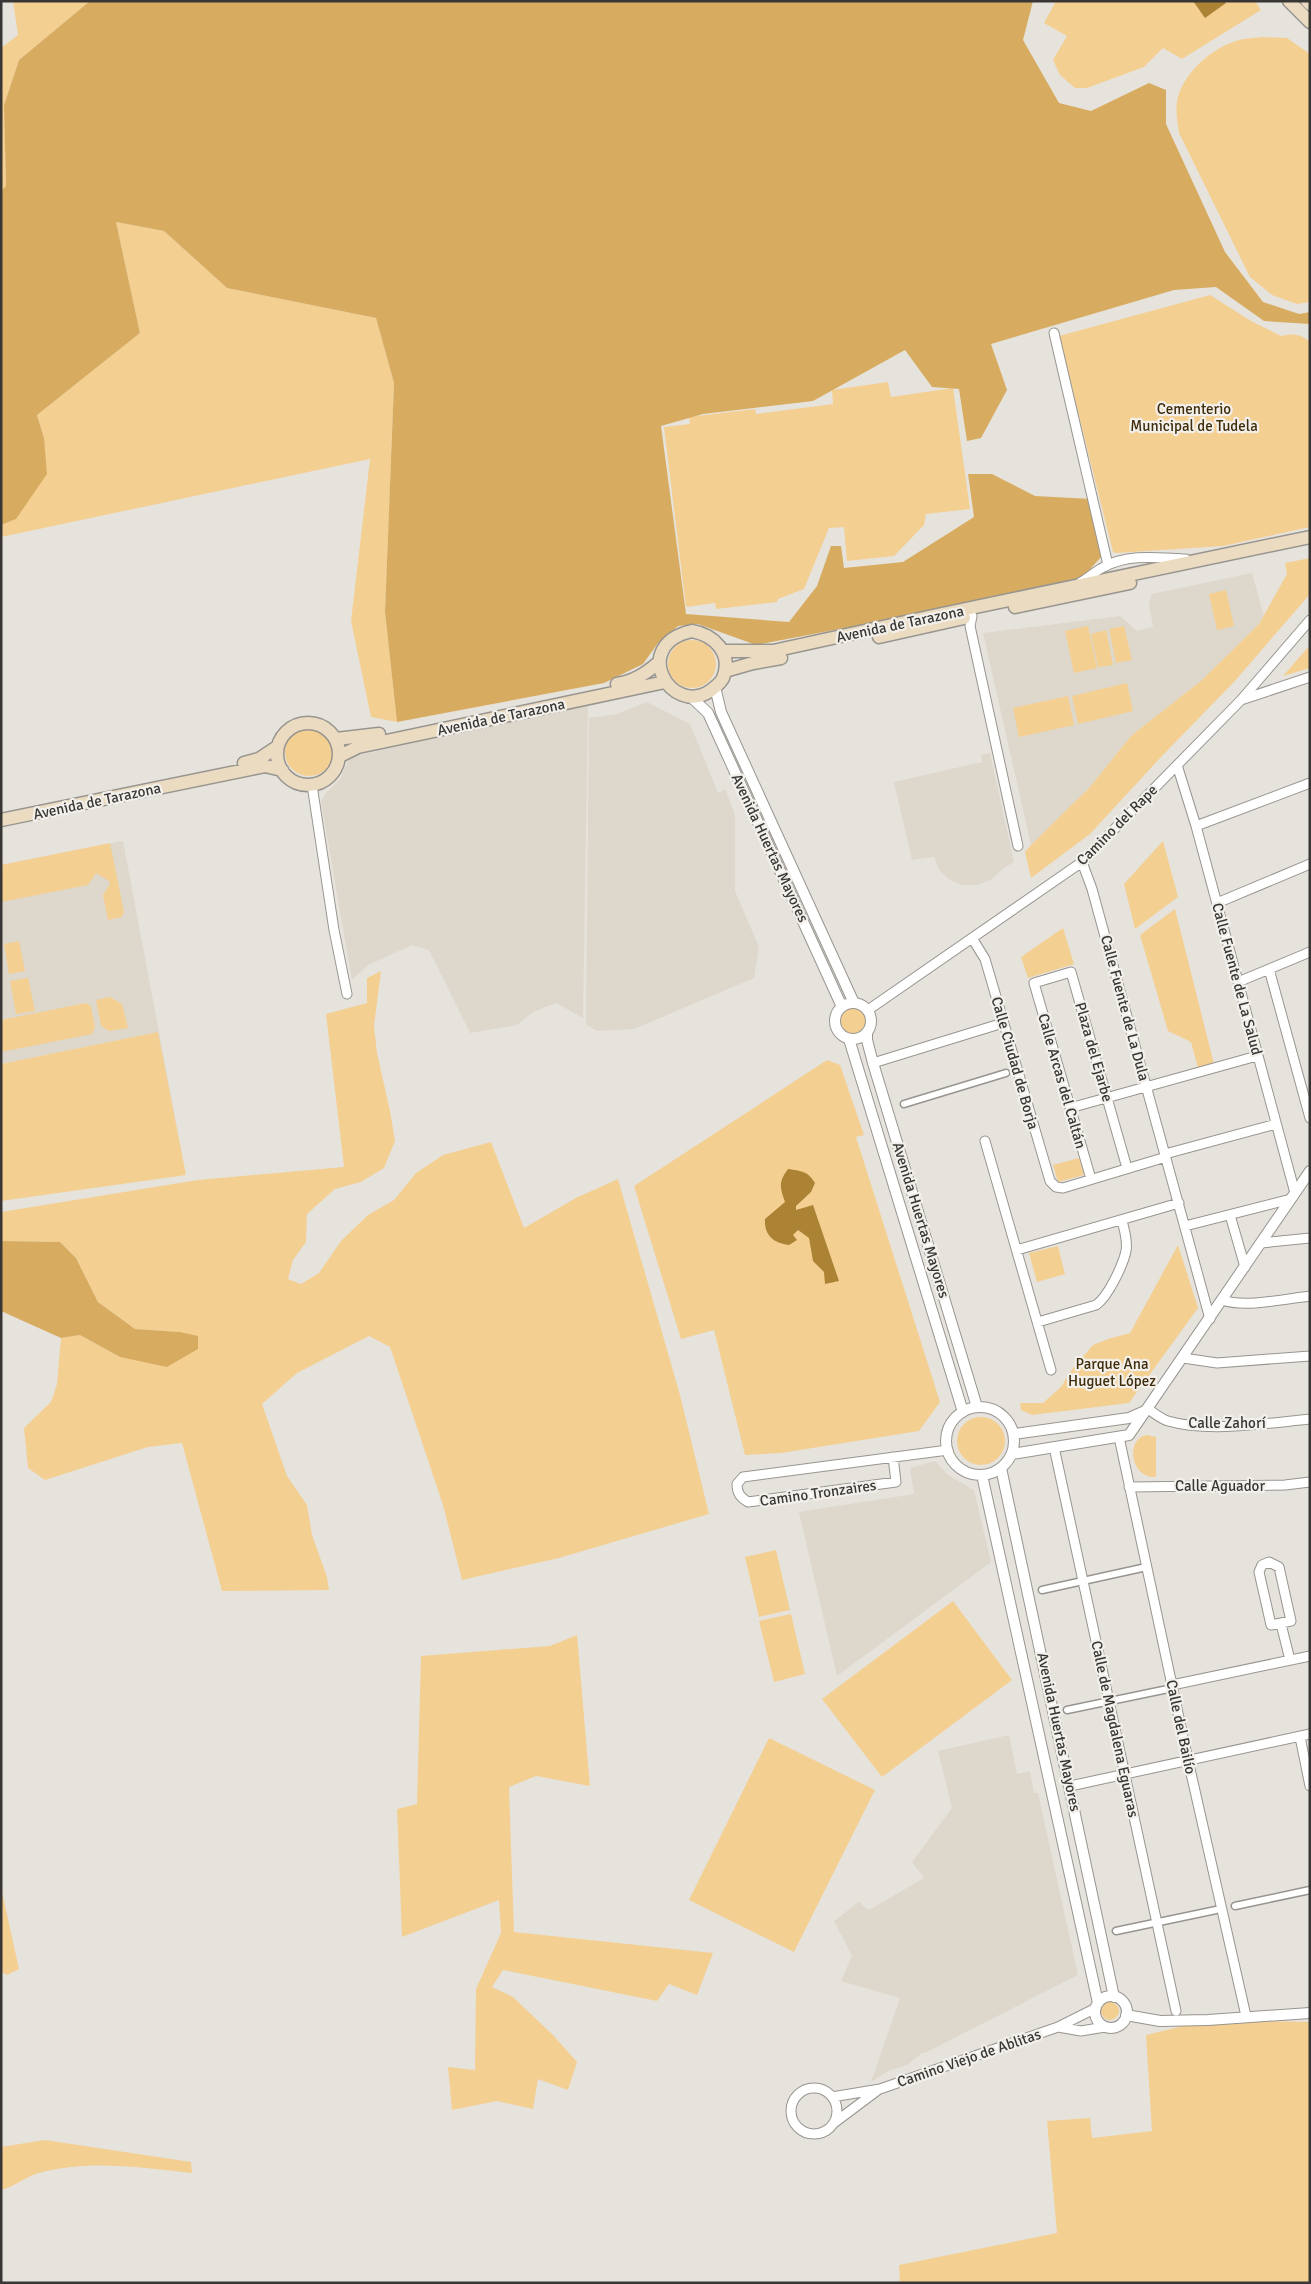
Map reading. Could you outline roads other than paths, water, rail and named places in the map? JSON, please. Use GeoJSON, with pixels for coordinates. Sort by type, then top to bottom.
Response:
{"type":"FeatureCollection","features":[{"type":"Feature","properties":{"kind":"main road"},"geometry":{"type":"LineString","coordinates":[[1289,1],[1310,22]]}},
{"type":"Feature","properties":{"kind":"main road","name":"Avenida de Tarazona"},"geometry":{"type":"LineString","coordinates":[[722,651],[773,652],[1076,585],[1310,537]]}},
{"type":"Feature","properties":{"kind":"main road","name":"Avenida de Tarazona"},"geometry":{"type":"LineString","coordinates":[[725,671],[753,663],[1310,545]]}},
{"type":"Feature","properties":{"kind":"main road"},"geometry":{"type":"LineString","coordinates":[[692,631],[704,633],[714,640],[722,651],[726,661],[722,680],[707,693],[690,696],[681,694],[665,682],[658,663],[663,648],[669,641],[680,634],[692,631]]}},
{"type":"Feature","properties":{"kind":"main road","name":"Avenida de Tarazona"},"geometry":{"type":"LineString","coordinates":[[336,739],[373,736],[630,681],[644,674],[658,663]]}},
{"type":"Feature","properties":{"kind":"main road","name":"Avenida de Tarazona"},"geometry":{"type":"LineString","coordinates":[[340,756],[358,747],[665,682]]}},
{"type":"Feature","properties":{"kind":"main road"},"geometry":{"type":"LineString","coordinates":[[309,722],[324,727],[336,739],[340,756],[337,767],[331,776],[322,782],[312,785],[300,784],[290,779],[282,770],[277,759],[277,747],[282,737],[289,729],[298,724],[309,722]]}},
{"type":"Feature","properties":{"kind":"main road","name":"Avenida de Tarazona"},"geometry":{"type":"LineString","coordinates":[[1,814],[236,765],[259,759],[277,747]]}},
{"type":"Feature","properties":{"kind":"main road","name":"Avenida de Tarazona"},"geometry":{"type":"LineString","coordinates":[[1,820],[265,766],[282,770]]}},
{"type":"Feature","properties":{"kind":"street"},"geometry":{"type":"LineString","coordinates":[[1054,333],[1108,565]]}},
{"type":"Feature","properties":{"kind":"street","name":"Avenida de Tarazona"},"geometry":{"type":"LineString","coordinates":[[1076,585],[1108,565],[1123,560],[1149,557],[1199,560]]}},
{"type":"Feature","properties":{"kind":"street","name":"Avenida de Tarazona"},"geometry":{"type":"LineString","coordinates":[[972,616],[970,626],[1018,846]]}},
{"type":"Feature","properties":{"kind":"street","name":"Camino del Rape"},"geometry":{"type":"LineString","coordinates":[[868,1010],[1082,862],[1241,700],[1310,620]]}},
{"type":"Feature","properties":{"kind":"street"},"geometry":{"type":"LineString","coordinates":[[1241,700],[1310,677]]}},
{"type":"Feature","properties":{"kind":"street","name":"Avenida Huertas Mayores"},"geometry":{"type":"LineString","coordinates":[[714,687],[719,709],[854,1003]]}},
{"type":"Feature","properties":{"kind":"street","name":"Avenida Huertas Mayores"},"geometry":{"type":"LineString","coordinates":[[690,696],[708,713],[842,1007],[835,1016],[835,1023],[840,1033],[849,1039],[963,1412]]}},
{"type":"Feature","properties":{"kind":"street","name":"Calle Fuente de La Salud"},"geometry":{"type":"LineString","coordinates":[[1177,764],[1217,903],[1276,1124],[1293,1196]]}},
{"type":"Feature","properties":{"kind":"street"},"geometry":{"type":"LineString","coordinates":[[1196,826],[1310,783]]}},
{"type":"Feature","properties":{"kind":"street"},"geometry":{"type":"LineString","coordinates":[[312,785],[334,930],[346,994]]}},
{"type":"Feature","properties":{"kind":"street","name":"Calle Fuente de La Dula"},"geometry":{"type":"LineString","coordinates":[[1082,862],[1092,889],[1210,1318]]}},
{"type":"Feature","properties":{"kind":"street"},"geometry":{"type":"LineString","coordinates":[[1217,903],[1310,864]]}},
{"type":"Feature","properties":{"kind":"street","name":"Calle Ciudad de Borja"},"geometry":{"type":"LineString","coordinates":[[972,938],[985,959],[1050,1181],[1056,1187],[1063,1188],[1091,1179]]}},
{"type":"Feature","properties":{"kind":"street"},"geometry":{"type":"LineString","coordinates":[[1238,982],[1310,952]]}},
{"type":"Feature","properties":{"kind":"street"},"geometry":{"type":"LineString","coordinates":[[1269,969],[1310,1118]]}},
{"type":"Feature","properties":{"kind":"street","name":"Plaza del Ejarbe"},"geometry":{"type":"LineString","coordinates":[[1034,983],[1071,972],[1127,1168]]}},
{"type":"Feature","properties":{"kind":"street","name":"Calle Arcas del Caltán"},"geometry":{"type":"LineString","coordinates":[[1034,983],[1091,1179]]}},
{"type":"Feature","properties":{"kind":"street"},"geometry":{"type":"LineString","coordinates":[[842,1007],[854,1003],[868,1010]]}},
{"type":"Feature","properties":{"kind":"street","name":"Avenida Huertas Mayores"},"geometry":{"type":"LineString","coordinates":[[868,1010],[872,1022],[867,1032],[867,1040],[873,1063],[977,1407]]}},
{"type":"Feature","properties":{"kind":"street"},"geometry":{"type":"LineString","coordinates":[[873,1063],[1003,1023]]}},
{"type":"Feature","properties":{"kind":"street"},"geometry":{"type":"LineString","coordinates":[[849,1039],[859,1038],[867,1032]]}},
{"type":"Feature","properties":{"kind":"street"},"geometry":{"type":"LineString","coordinates":[[1070,1108],[1257,1056]]}},
{"type":"Feature","properties":{"kind":"street"},"geometry":{"type":"LineString","coordinates":[[904,1104],[1006,1073]]}},
{"type":"Feature","properties":{"kind":"street"},"geometry":{"type":"LineString","coordinates":[[1091,1179],[1276,1124]]}},
{"type":"Feature","properties":{"kind":"street"},"geometry":{"type":"LineString","coordinates":[[985,1141],[1051,1370]]}},
{"type":"Feature","properties":{"kind":"street"},"geometry":{"type":"LineString","coordinates":[[1012,1454],[1129,1435],[1310,1172]]}},
{"type":"Feature","properties":{"kind":"street"},"geometry":{"type":"LineString","coordinates":[[1185,1226],[1293,1196]]}},
{"type":"Feature","properties":{"kind":"street"},"geometry":{"type":"LineString","coordinates":[[1017,1250],[1179,1203]]}},
{"type":"Feature","properties":{"kind":"street"},"geometry":{"type":"LineString","coordinates":[[1230,1215],[1244,1267]]}},
{"type":"Feature","properties":{"kind":"street"},"geometry":{"type":"LineString","coordinates":[[1038,1322],[1096,1305],[1102,1301],[1126,1251],[1126,1239],[1122,1220]]}},
{"type":"Feature","properties":{"kind":"street"},"geometry":{"type":"LineString","coordinates":[[1261,1243],[1310,1238]]}},
{"type":"Feature","properties":{"kind":"street"},"geometry":{"type":"LineString","coordinates":[[1222,1300],[1231,1303],[1274,1301],[1310,1296]]}},
{"type":"Feature","properties":{"kind":"street"},"geometry":{"type":"LineString","coordinates":[[1183,1358],[1217,1363],[1310,1356]]}},
{"type":"Feature","properties":{"kind":"street"},"geometry":{"type":"LineString","coordinates":[[977,1407],[996,1411],[1010,1425],[1014,1434],[1012,1454],[1001,1468],[982,1475],[971,1474],[960,1469],[952,1460],[946,1439],[949,1428],[955,1419],[963,1412],[977,1407]]}},
{"type":"Feature","properties":{"kind":"street"},"geometry":{"type":"LineString","coordinates":[[1014,1434],[1129,1418],[1148,1409]]}},
{"type":"Feature","properties":{"kind":"street","name":"Calle Zahorí"},"geometry":{"type":"LineString","coordinates":[[1148,1409],[1166,1420],[1194,1425],[1242,1425],[1310,1419]]}},
{"type":"Feature","properties":{"kind":"street","name":"Calle del Bailío"},"geometry":{"type":"LineString","coordinates":[[1119,1436],[1170,1687],[1246,2016]]}},
{"type":"Feature","properties":{"kind":"street","name":"Calle de Magdalena Eguaras"},"geometry":{"type":"LineString","coordinates":[[1054,1446],[1176,2011]]}},
{"type":"Feature","properties":{"kind":"street","name":"Camino Tronzaires"},"geometry":{"type":"LineString","coordinates":[[892,1457],[896,1482],[748,1502],[741,1498],[737,1491],[737,1484],[743,1477],[892,1457],[948,1450]]}},
{"type":"Feature","properties":{"kind":"street","name":"Avenida Huertas Mayores"},"geometry":{"type":"LineString","coordinates":[[1001,1468],[1114,1997]]}},
{"type":"Feature","properties":{"kind":"street","name":"Avenida Huertas Mayores"},"geometry":{"type":"LineString","coordinates":[[982,1475],[1097,2005]]}},
{"type":"Feature","properties":{"kind":"street","name":"Calle Aguador"},"geometry":{"type":"LineString","coordinates":[[1129,1486],[1285,1485],[1310,1482]]}},
{"type":"Feature","properties":{"kind":"street"},"geometry":{"type":"LineString","coordinates":[[1265,1562],[1272,1562],[1279,1567],[1291,1621],[1281,1624],[1271,1625],[1259,1572],[1265,1562]]}},
{"type":"Feature","properties":{"kind":"street"},"geometry":{"type":"LineString","coordinates":[[1042,1590],[1142,1568]]}},
{"type":"Feature","properties":{"kind":"street"},"geometry":{"type":"LineString","coordinates":[[1281,1624],[1290,1660]]}},
{"type":"Feature","properties":{"kind":"street"},"geometry":{"type":"LineString","coordinates":[[1067,1710],[1310,1656]]}},
{"type":"Feature","properties":{"kind":"street"},"geometry":{"type":"LineString","coordinates":[[1070,1786],[1310,1734]]}},
{"type":"Feature","properties":{"kind":"street"},"geometry":{"type":"LineString","coordinates":[[1300,1737],[1310,1786]]}},
{"type":"Feature","properties":{"kind":"street"},"geometry":{"type":"LineString","coordinates":[[1235,1906],[1310,1890]]}},
{"type":"Feature","properties":{"kind":"street"},"geometry":{"type":"LineString","coordinates":[[1116,1931],[1216,1910]]}},
{"type":"Feature","properties":{"kind":"street"},"geometry":{"type":"LineString","coordinates":[[1058,2027],[1081,2031],[1118,2026],[1126,2015],[1124,2003],[1114,1997],[1108,1996],[1097,2005],[1096,2019],[1105,2027]]}},
{"type":"Feature","properties":{"kind":"street","name":"Camino Viejo de Ablitas"},"geometry":{"type":"LineString","coordinates":[[880,2089],[834,2123],[828,2130],[819,2133],[810,2134],[802,2131],[795,2125],[791,2117],[794,2099],[808,2089],[817,2088],[825,2091],[832,2097],[880,2089],[1058,2027],[1097,2005]]}},
{"type":"Feature","properties":{"kind":"street"},"geometry":{"type":"LineString","coordinates":[[1126,2015],[1160,2020],[1208,2020],[1310,2013]]}},
{"type":"Feature","properties":{"kind":"street"},"geometry":{"type":"LineString","coordinates":[[832,2097],[836,2105],[834,2123]]}},
{"type":"Feature","properties":{"kind":"park label","name":"Cementerio Municipal de Tudela"},"geometry":{"type":"Point","coordinates":[1194,418]}},
{"type":"Feature","properties":{"kind":"park label","name":"Parque Ana Huguet López"},"geometry":{"type":"Point","coordinates":[1112,1372]}}]}
